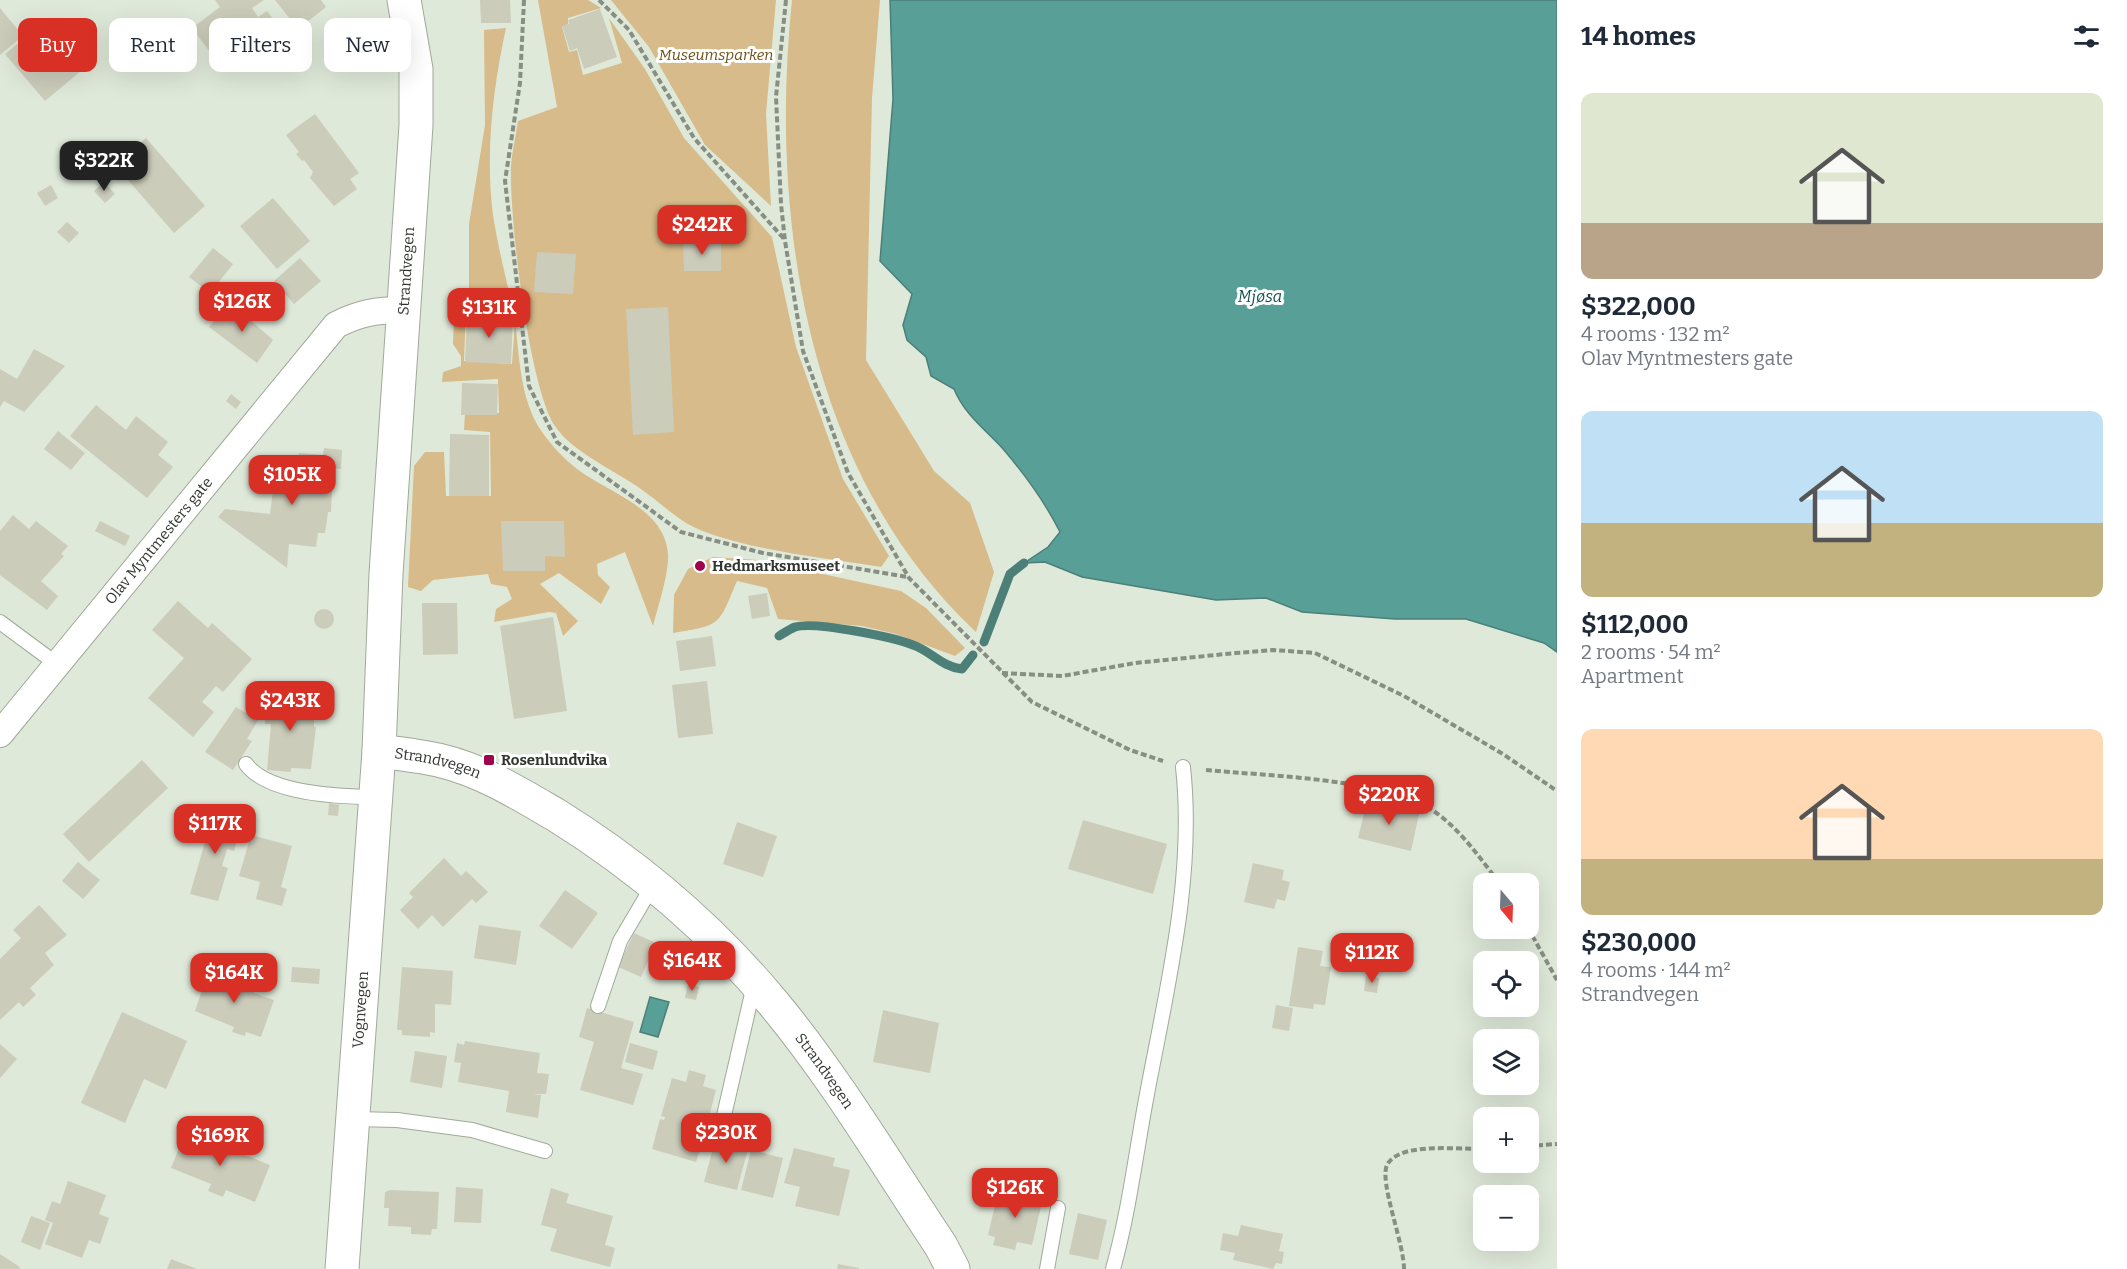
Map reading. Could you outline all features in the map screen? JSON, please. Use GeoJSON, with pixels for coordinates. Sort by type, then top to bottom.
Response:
{"type":"FeatureCollection","features":[{"type":"Feature","properties":{"kind":"main road","name":"Strandvegen"},"geometry":{"type":"LineString","coordinates":[[404,0],[416,69],[416,125],[389,310],[386,574],[379,751],[442,761],[516,792],[605,846],[654,883],[692,918],[755,983],[814,1056],[942,1246],[953,1269]]}},
{"type":"Feature","properties":{"kind":"main road","name":"Vognvegen"},"geometry":{"type":"LineString","coordinates":[[342,1269],[379,751]]}},
{"type":"Feature","properties":{"kind":"street","name":"Olav Myntmesters gate"},"geometry":{"type":"LineString","coordinates":[[0,734],[336,325],[356,314],[389,310]]}},
{"type":"Feature","properties":{"kind":"lane"},"geometry":{"type":"LineString","coordinates":[[0,622],[58,665]]}},
{"type":"Feature","properties":{"kind":"lane"},"geometry":{"type":"LineString","coordinates":[[246,764],[262,778],[295,789],[350,797],[375,797]]}},
{"type":"Feature","properties":{"kind":"lane"},"geometry":{"type":"LineString","coordinates":[[1113,1269],[1161,1018],[1182,887],[1187,807],[1183,767]]}},
{"type":"Feature","properties":{"kind":"lane"},"geometry":{"type":"LineString","coordinates":[[598,1006],[621,941],[654,883]]}},
{"type":"Feature","properties":{"kind":"lane"},"geometry":{"type":"LineString","coordinates":[[720,1133],[755,983]]}},
{"type":"Feature","properties":{"kind":"lane"},"geometry":{"type":"LineString","coordinates":[[352,1119],[397,1120],[472,1130],[545,1151]]}},
{"type":"Feature","properties":{"kind":"lane"},"geometry":{"type":"LineString","coordinates":[[1047,1269],[1058,1208]]}},
{"type":"Feature","properties":{"kind":"path"},"geometry":{"type":"LineString","coordinates":[[524,0],[520,83],[505,181],[530,386],[557,442],[681,532],[763,553],[909,578]]}},
{"type":"Feature","properties":{"kind":"path"},"geometry":{"type":"LineString","coordinates":[[598,0],[629,30],[694,138],[785,241]]}},
{"type":"Feature","properties":{"kind":"path"},"geometry":{"type":"LineString","coordinates":[[786,0],[776,97],[781,204],[803,351],[848,473],[909,578],[1032,702],[1061,717],[1130,750],[1183,767],[1385,790],[1428,808],[1456,832],[1491,873]]}},
{"type":"Feature","properties":{"kind":"path"},"geometry":{"type":"LineString","coordinates":[[1002,673],[1062,676],[1135,663],[1236,653],[1273,650],[1315,653],[1404,696],[1503,754],[1557,791]]}},
{"type":"Feature","properties":{"kind":"path"},"geometry":{"type":"LineString","coordinates":[[1534,939],[1557,980]]}},
{"type":"Feature","properties":{"kind":"path"},"geometry":{"type":"LineString","coordinates":[[1539,1145],[1557,1144]]}},
{"type":"Feature","properties":{"kind":"path"},"geometry":{"type":"LineString","coordinates":[[1404,1269],[1401,1237],[1385,1187],[1386,1167],[1390,1160],[1410,1151],[1473,1149]]}},
{"type":"Feature","properties":{"kind":"green space"},"geometry":{"type":"Polygon","coordinates":[[[538,0],[588,0],[601,8],[568,18],[568,24],[562,27],[569,52],[577,50],[583,75],[622,63],[609,18],[645,69],[684,138],[772,237],[796,347],[843,479],[889,556],[881,567],[754,546],[705,532],[686,523],[635,485],[578,449],[555,426],[546,406],[529,340],[517,260],[511,190],[511,166],[518,121],[557,107],[538,0]]]}},
{"type":"Feature","properties":{"kind":"green space","name":"Museumsparken"},"geometry":{"type":"Polygon","coordinates":[[[611,0],[776,0],[766,114],[771,206],[705,145],[649,47],[611,0]]]}},
{"type":"Feature","properties":{"kind":"green space"},"geometry":{"type":"Polygon","coordinates":[[[792,0],[880,0],[872,98],[866,360],[934,471],[970,503],[994,572],[976,632],[919,569],[873,498],[837,421],[812,339],[796,255],[787,169],[786,84],[792,0]]]}},
{"type":"Feature","properties":{"kind":"green space"},"geometry":{"type":"Polygon","coordinates":[[[506,28],[494,97],[490,168],[493,215],[513,310],[466,309],[464,361],[512,364],[515,322],[525,393],[529,407],[542,432],[558,452],[577,469],[646,513],[657,525],[664,538],[668,554],[667,571],[653,626],[625,552],[597,564],[598,575],[610,587],[601,604],[559,573],[540,584],[578,621],[563,636],[556,613],[549,612],[494,622],[496,609],[512,599],[507,587],[491,584],[488,574],[433,580],[421,591],[408,587],[414,466],[425,452],[444,452],[446,496],[491,496],[490,432],[464,430],[465,414],[499,413],[498,379],[442,382],[443,372],[461,366],[461,356],[453,344],[454,314],[469,289],[469,224],[485,125],[484,30],[506,28]]]}},
{"type":"Feature","properties":{"kind":"green space"},"geometry":{"type":"Polygon","coordinates":[[[713,557],[758,560],[901,591],[926,608],[965,648],[955,656],[896,634],[862,626],[778,619],[767,588],[737,581],[726,607],[716,621],[701,628],[673,633],[674,595],[688,569],[713,557]]]}},
{"type":"Feature","properties":{"kind":"water","name":"Mjøsa"},"geometry":{"type":"Polygon","coordinates":[[[890,0],[1557,0],[1557,652],[1544,643],[1466,619],[1395,619],[1302,612],[1266,598],[1216,600],[1082,577],[1045,562],[1024,563],[1048,547],[1060,532],[1020,470],[969,414],[954,389],[931,376],[926,357],[907,340],[903,325],[912,294],[880,261],[893,99],[890,0]]]}},
{"type":"Feature","properties":{"kind":"water"},"geometry":{"type":"Polygon","coordinates":[[[650,997],[669,1002],[658,1037],[640,1032],[650,997]]]}},
{"type":"Feature","properties":{"kind":"building"},"geometry":{"type":"Polygon","coordinates":[[[215,0],[264,0],[252,8],[258,17],[267,11],[272,18],[209,18],[209,51],[197,35],[197,24],[220,7],[215,0]]]}},
{"type":"Feature","properties":{"kind":"building"},"geometry":{"type":"Polygon","coordinates":[[[275,0],[321,0],[326,7],[312,18],[289,18],[275,0]]]}},
{"type":"Feature","properties":{"kind":"building"},"geometry":{"type":"Polygon","coordinates":[[[480,0],[510,0],[511,23],[481,23],[480,0]]]}},
{"type":"Feature","properties":{"kind":"building"},"geometry":{"type":"Polygon","coordinates":[[[0,8],[18,30],[18,40],[0,55],[0,8]]]}},
{"type":"Feature","properties":{"kind":"building"},"geometry":{"type":"Polygon","coordinates":[[[600,9],[617,57],[584,69],[577,48],[570,51],[562,26],[569,24],[568,20],[600,9]]]}},
{"type":"Feature","properties":{"kind":"building"},"geometry":{"type":"Polygon","coordinates":[[[18,43],[18,69],[5,54],[18,43]]]}},
{"type":"Feature","properties":{"kind":"building"},"geometry":{"type":"Polygon","coordinates":[[[20,72],[80,72],[45,101],[20,72]]]}},
{"type":"Feature","properties":{"kind":"building"},"geometry":{"type":"Polygon","coordinates":[[[315,114],[359,173],[350,179],[357,189],[334,206],[310,178],[313,172],[296,154],[299,152],[286,135],[315,114]]]}},
{"type":"Feature","properties":{"kind":"building"},"geometry":{"type":"Polygon","coordinates":[[[146,138],[205,206],[174,233],[115,165],[146,138]]]}},
{"type":"Feature","properties":{"kind":"building"},"geometry":{"type":"Polygon","coordinates":[[[104,182],[115,194],[105,203],[94,191],[104,182]]]}},
{"type":"Feature","properties":{"kind":"building"},"geometry":{"type":"Polygon","coordinates":[[[51,185],[58,198],[45,206],[37,193],[51,185]]]}},
{"type":"Feature","properties":{"kind":"building"},"geometry":{"type":"Polygon","coordinates":[[[273,198],[310,241],[277,269],[240,226],[273,198]]]}},
{"type":"Feature","properties":{"kind":"building"},"geometry":{"type":"Polygon","coordinates":[[[67,222],[79,233],[69,243],[57,232],[67,222]]]}},
{"type":"Feature","properties":{"kind":"building"},"geometry":{"type":"Polygon","coordinates":[[[721,241],[721,271],[684,271],[683,242],[721,241]]]}},
{"type":"Feature","properties":{"kind":"building"},"geometry":{"type":"Polygon","coordinates":[[[213,248],[233,264],[210,293],[189,277],[213,248]]]}},
{"type":"Feature","properties":{"kind":"building"},"geometry":{"type":"Polygon","coordinates":[[[537,252],[576,254],[573,294],[534,292],[537,252]]]}},
{"type":"Feature","properties":{"kind":"building"},"geometry":{"type":"Polygon","coordinates":[[[300,258],[321,281],[294,304],[274,281],[300,258]]]}},
{"type":"Feature","properties":{"kind":"building"},"geometry":{"type":"Polygon","coordinates":[[[230,302],[273,340],[257,363],[209,327],[230,302]]]}},
{"type":"Feature","properties":{"kind":"building"},"geometry":{"type":"Polygon","coordinates":[[[668,307],[674,432],[633,435],[626,309],[668,307]]]}},
{"type":"Feature","properties":{"kind":"building"},"geometry":{"type":"Polygon","coordinates":[[[467,313],[513,316],[511,364],[465,362],[467,313]]]}},
{"type":"Feature","properties":{"kind":"building"},"geometry":{"type":"Polygon","coordinates":[[[34,349],[65,366],[24,412],[4,401],[0,407],[0,369],[17,379],[34,349]]]}},
{"type":"Feature","properties":{"kind":"building"},"geometry":{"type":"Polygon","coordinates":[[[462,383],[498,384],[497,415],[461,415],[462,383]]]}},
{"type":"Feature","properties":{"kind":"building"},"geometry":{"type":"Polygon","coordinates":[[[231,394],[241,402],[236,409],[226,401],[231,394]]]}},
{"type":"Feature","properties":{"kind":"building"},"geometry":{"type":"Polygon","coordinates":[[[96,405],[126,430],[136,416],[168,442],[158,455],[173,467],[147,498],[70,436],[96,405]]]}},
{"type":"Feature","properties":{"kind":"building"},"geometry":{"type":"Polygon","coordinates":[[[58,431],[85,453],[71,470],[44,449],[58,431]]]}},
{"type":"Feature","properties":{"kind":"building"},"geometry":{"type":"Polygon","coordinates":[[[450,434],[489,435],[489,496],[449,496],[450,434]]]}},
{"type":"Feature","properties":{"kind":"building"},"geometry":{"type":"Polygon","coordinates":[[[324,448],[342,450],[341,469],[333,468],[331,512],[328,512],[325,533],[318,533],[316,547],[289,544],[287,568],[218,517],[225,509],[270,514],[277,459],[298,462],[299,453],[323,455],[324,448]]]}},
{"type":"Feature","properties":{"kind":"building"},"geometry":{"type":"Polygon","coordinates":[[[13,515],[29,529],[36,521],[68,546],[61,554],[64,556],[41,581],[58,596],[47,610],[0,575],[0,531],[13,515]]]}},
{"type":"Feature","properties":{"kind":"building"},"geometry":{"type":"Polygon","coordinates":[[[100,521],[130,536],[125,546],[95,531],[100,521]]]}},
{"type":"Feature","properties":{"kind":"building"},"geometry":{"type":"Polygon","coordinates":[[[501,521],[564,521],[565,557],[545,556],[545,571],[503,571],[501,521]]]}},
{"type":"Feature","properties":{"kind":"building"},"geometry":{"type":"Polygon","coordinates":[[[767,593],[770,616],[752,619],[748,596],[767,593]]]}},
{"type":"Feature","properties":{"kind":"building"},"geometry":{"type":"Polygon","coordinates":[[[178,601],[208,628],[212,623],[252,659],[223,692],[216,686],[202,702],[214,712],[193,737],[148,698],[184,658],[152,630],[178,601]]]}},
{"type":"Feature","properties":{"kind":"building"},"geometry":{"type":"Polygon","coordinates":[[[422,603],[457,603],[458,654],[423,655],[422,603]]]}},
{"type":"Feature","properties":{"kind":"building"},"geometry":{"type":"Polygon","coordinates":[[[324,609],[331,612],[334,619],[331,626],[324,629],[317,626],[314,619],[317,612],[324,609]]]}},
{"type":"Feature","properties":{"kind":"building"},"geometry":{"type":"Polygon","coordinates":[[[553,617],[567,711],[514,719],[500,626],[553,617]]]}},
{"type":"Feature","properties":{"kind":"building"},"geometry":{"type":"Polygon","coordinates":[[[712,636],[716,666],[680,671],[676,641],[712,636]]]}},
{"type":"Feature","properties":{"kind":"building"},"geometry":{"type":"Polygon","coordinates":[[[707,681],[713,734],[678,738],[672,685],[707,681]]]}},
{"type":"Feature","properties":{"kind":"building"},"geometry":{"type":"Polygon","coordinates":[[[274,684],[291,686],[289,701],[312,703],[311,717],[314,718],[314,727],[316,727],[311,769],[291,768],[291,772],[267,770],[271,724],[265,724],[266,711],[271,712],[274,684]]]}},
{"type":"Feature","properties":{"kind":"building"},"geometry":{"type":"Polygon","coordinates":[[[236,707],[258,720],[247,739],[252,741],[233,770],[205,752],[236,707]]]}},
{"type":"Feature","properties":{"kind":"building"},"geometry":{"type":"Polygon","coordinates":[[[142,760],[168,788],[89,862],[63,834],[142,760]]]}},
{"type":"Feature","properties":{"kind":"building"},"geometry":{"type":"Polygon","coordinates":[[[1367,802],[1419,814],[1411,851],[1358,838],[1367,802]]]}},
{"type":"Feature","properties":{"kind":"building"},"geometry":{"type":"Polygon","coordinates":[[[329,803],[339,805],[338,816],[328,815],[329,803]]]}},
{"type":"Feature","properties":{"kind":"building"},"geometry":{"type":"Polygon","coordinates":[[[215,807],[237,814],[233,827],[240,829],[234,851],[227,849],[222,866],[228,868],[218,901],[190,894],[215,807]]]}},
{"type":"Feature","properties":{"kind":"building"},"geometry":{"type":"Polygon","coordinates":[[[1083,820],[1167,844],[1153,894],[1068,869],[1083,820]]]}},
{"type":"Feature","properties":{"kind":"building"},"geometry":{"type":"Polygon","coordinates":[[[737,822],[777,836],[763,877],[723,864],[737,822]]]}},
{"type":"Feature","properties":{"kind":"building"},"geometry":{"type":"Polygon","coordinates":[[[251,835],[292,846],[281,887],[287,889],[282,906],[256,899],[260,882],[239,876],[251,835]]]}},
{"type":"Feature","properties":{"kind":"building"},"geometry":{"type":"Polygon","coordinates":[[[444,858],[461,876],[466,871],[488,892],[476,903],[472,899],[443,927],[432,915],[418,929],[400,910],[413,897],[409,893],[444,858]]]}},
{"type":"Feature","properties":{"kind":"building"},"geometry":{"type":"Polygon","coordinates":[[[78,862],[100,880],[83,899],[62,881],[78,862]]]}},
{"type":"Feature","properties":{"kind":"building"},"geometry":{"type":"Polygon","coordinates":[[[1253,863],[1284,870],[1282,880],[1290,882],[1285,901],[1277,899],[1274,909],[1244,902],[1253,863]]]}},
{"type":"Feature","properties":{"kind":"building"},"geometry":{"type":"Polygon","coordinates":[[[565,890],[598,913],[572,949],[539,926],[565,890]]]}},
{"type":"Feature","properties":{"kind":"building"},"geometry":{"type":"Polygon","coordinates":[[[39,905],[67,935],[45,953],[54,965],[30,988],[36,995],[23,1007],[19,1002],[0,1020],[0,959],[21,938],[13,930],[39,905]]]}},
{"type":"Feature","properties":{"kind":"building"},"geometry":{"type":"Polygon","coordinates":[[[479,925],[521,931],[516,965],[474,958],[479,925]]]}},
{"type":"Feature","properties":{"kind":"building"},"geometry":{"type":"Polygon","coordinates":[[[634,933],[656,943],[641,977],[618,967],[634,933]]]}},
{"type":"Feature","properties":{"kind":"building"},"geometry":{"type":"Polygon","coordinates":[[[1298,947],[1323,951],[1320,966],[1331,967],[1325,1005],[1314,1004],[1313,1009],[1289,1006],[1298,947]]]}},
{"type":"Feature","properties":{"kind":"building"},"geometry":{"type":"Polygon","coordinates":[[[292,967],[320,969],[319,984],[291,982],[292,967]]]}},
{"type":"Feature","properties":{"kind":"building"},"geometry":{"type":"Polygon","coordinates":[[[402,967],[453,971],[451,1005],[435,1004],[435,1033],[430,1032],[430,1037],[402,1035],[402,1030],[397,1030],[402,967]]]}},
{"type":"Feature","properties":{"kind":"building"},"geometry":{"type":"Polygon","coordinates":[[[209,969],[257,986],[254,993],[274,1000],[261,1037],[246,1032],[245,1036],[232,1032],[234,1027],[195,1011],[209,969]]]}},
{"type":"Feature","properties":{"kind":"building"},"geometry":{"type":"Polygon","coordinates":[[[1366,976],[1379,978],[1377,993],[1364,991],[1366,976]]]}},
{"type":"Feature","properties":{"kind":"building"},"geometry":{"type":"Polygon","coordinates":[[[688,984],[699,987],[696,1000],[685,998],[688,984]]]}},
{"type":"Feature","properties":{"kind":"building"},"geometry":{"type":"Polygon","coordinates":[[[1276,1005],[1293,1008],[1289,1031],[1272,1028],[1276,1005]]]}},
{"type":"Feature","properties":{"kind":"building"},"geometry":{"type":"Polygon","coordinates":[[[587,1008],[634,1022],[621,1068],[643,1074],[633,1105],[580,1090],[594,1042],[579,1037],[587,1008]]]}},
{"type":"Feature","properties":{"kind":"building"},"geometry":{"type":"Polygon","coordinates":[[[883,1010],[939,1023],[930,1073],[873,1062],[883,1010]]]}},
{"type":"Feature","properties":{"kind":"building"},"geometry":{"type":"Polygon","coordinates":[[[122,1012],[187,1041],[166,1089],[144,1079],[125,1123],[81,1103],[122,1012]]]}},
{"type":"Feature","properties":{"kind":"building"},"geometry":{"type":"Polygon","coordinates":[[[465,1041],[540,1053],[537,1073],[549,1074],[546,1094],[533,1094],[541,1095],[538,1118],[506,1112],[509,1091],[458,1082],[461,1063],[454,1062],[457,1043],[464,1045],[465,1041]]]}},
{"type":"Feature","properties":{"kind":"building"},"geometry":{"type":"Polygon","coordinates":[[[630,1043],[658,1051],[653,1070],[625,1062],[630,1043]]]}},
{"type":"Feature","properties":{"kind":"building"},"geometry":{"type":"Polygon","coordinates":[[[0,1044],[17,1059],[0,1078],[0,1044]]]}},
{"type":"Feature","properties":{"kind":"building"},"geometry":{"type":"Polygon","coordinates":[[[415,1051],[447,1056],[442,1088],[410,1082],[415,1051]]]}},
{"type":"Feature","properties":{"kind":"building"},"geometry":{"type":"Polygon","coordinates":[[[689,1070],[706,1075],[703,1086],[716,1090],[706,1128],[692,1124],[691,1128],[705,1132],[696,1162],[652,1149],[660,1119],[664,1120],[665,1117],[661,1116],[672,1078],[686,1082],[689,1070]]]}},
{"type":"Feature","properties":{"kind":"building"},"geometry":{"type":"Polygon","coordinates":[[[186,1131],[270,1165],[255,1202],[226,1190],[223,1197],[208,1191],[211,1184],[171,1168],[186,1131]]]}},
{"type":"Feature","properties":{"kind":"building"},"geometry":{"type":"Polygon","coordinates":[[[716,1137],[749,1145],[737,1190],[704,1182],[716,1137]]]}},
{"type":"Feature","properties":{"kind":"building"},"geometry":{"type":"Polygon","coordinates":[[[794,1148],[835,1158],[833,1166],[850,1170],[839,1216],[795,1206],[800,1187],[784,1183],[794,1148]]]}},
{"type":"Feature","properties":{"kind":"building"},"geometry":{"type":"Polygon","coordinates":[[[751,1150],[783,1158],[773,1198],[741,1190],[751,1150]]]}},
{"type":"Feature","properties":{"kind":"building"},"geometry":{"type":"Polygon","coordinates":[[[68,1181],[106,1195],[99,1214],[109,1218],[100,1244],[89,1240],[82,1258],[45,1244],[53,1223],[45,1220],[52,1201],[60,1204],[68,1181]]]}},
{"type":"Feature","properties":{"kind":"building"},"geometry":{"type":"Polygon","coordinates":[[[456,1187],[483,1189],[481,1223],[454,1222],[456,1187]]]}},
{"type":"Feature","properties":{"kind":"building"},"geometry":{"type":"Polygon","coordinates":[[[551,1188],[569,1194],[566,1203],[613,1216],[605,1245],[615,1248],[610,1267],[550,1251],[557,1229],[541,1225],[551,1188]]]}},
{"type":"Feature","properties":{"kind":"building"},"geometry":{"type":"Polygon","coordinates":[[[999,1188],[1043,1198],[1032,1245],[1017,1242],[1015,1250],[993,1245],[995,1237],[988,1235],[999,1188]]]}},
{"type":"Feature","properties":{"kind":"building"},"geometry":{"type":"Polygon","coordinates":[[[390,1190],[439,1192],[437,1229],[432,1229],[431,1235],[411,1234],[411,1227],[388,1226],[389,1208],[384,1208],[385,1192],[390,1190]]]}},
{"type":"Feature","properties":{"kind":"building"},"geometry":{"type":"Polygon","coordinates":[[[1078,1213],[1107,1220],[1098,1260],[1069,1254],[1078,1213]]]}},
{"type":"Feature","properties":{"kind":"building"},"geometry":{"type":"Polygon","coordinates":[[[31,1216],[50,1223],[40,1250],[21,1242],[31,1216]]]}},
{"type":"Feature","properties":{"kind":"building"},"geometry":{"type":"Polygon","coordinates":[[[1241,1225],[1283,1234],[1279,1251],[1284,1252],[1282,1264],[1276,1263],[1273,1269],[1233,1260],[1235,1253],[1220,1250],[1223,1233],[1238,1236],[1241,1225]]]}},
{"type":"Feature","properties":{"kind":"building"},"geometry":{"type":"Polygon","coordinates":[[[0,1254],[20,1267],[19,1269],[0,1269],[0,1254]]]}},
{"type":"Feature","properties":{"kind":"building"},"geometry":{"type":"Polygon","coordinates":[[[171,1259],[197,1269],[167,1269],[171,1259]]]}},
{"type":"Feature","properties":{"kind":"building"},"geometry":{"type":"Polygon","coordinates":[[[838,1264],[859,1268],[859,1269],[837,1269],[838,1264]]]}},
{"type":"Feature","properties":{"kind":"waterway"},"geometry":{"type":"LineString","coordinates":[[984,642],[1010,574],[1024,563]]}},
{"type":"Feature","properties":{"kind":"waterway"},"geometry":{"type":"LineString","coordinates":[[779,636],[795,627],[805,626],[854,631],[913,645],[948,665],[962,669],[973,655]]}},
{"type":"Feature","properties":{"kind":"place","name":"Hedmarksmuseet"},"geometry":{"type":"Point","coordinates":[700,566]}},
{"type":"Feature","properties":{"kind":"place","name":"Rosenlundvika"},"geometry":{"type":"Point","coordinates":[489,760]}}]}
